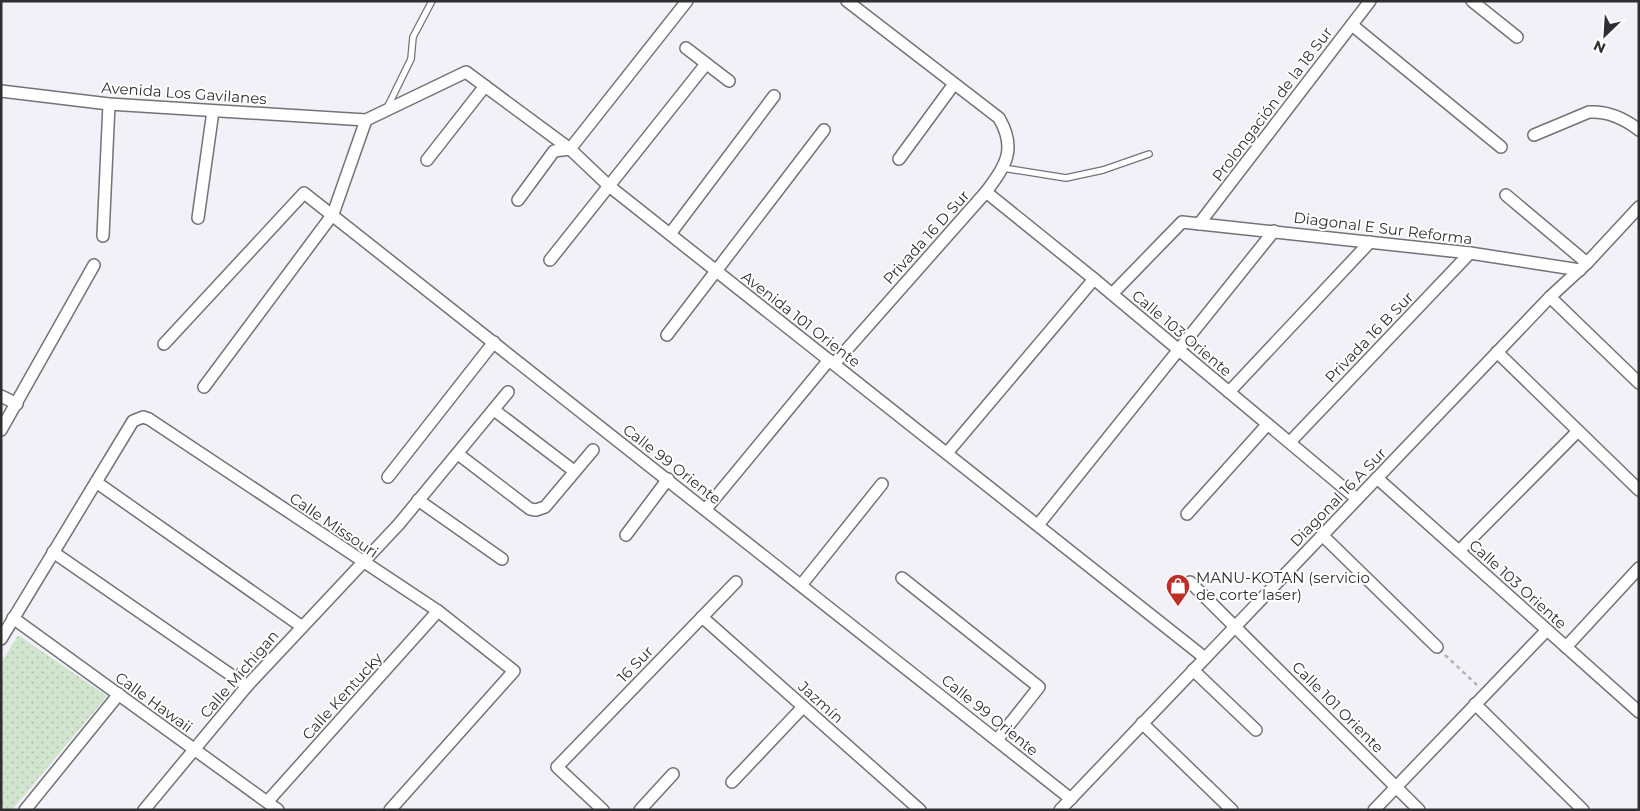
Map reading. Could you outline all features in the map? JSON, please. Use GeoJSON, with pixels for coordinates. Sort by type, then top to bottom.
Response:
{"type":"FeatureCollection","features":[{"type":"Feature","properties":{"kind":"street"},"geometry":{"type":"LineString","coordinates":[[518,200],[554,151],[570,148],[687,1]]}},
{"type":"Feature","properties":{"kind":"street"},"geometry":{"type":"LineString","coordinates":[[847,1],[954,84],[899,159]]}},
{"type":"Feature","properties":{"kind":"street","name":"Prolongación de la 18 Sur"},"geometry":{"type":"LineString","coordinates":[[1199,224],[1370,1]]}},
{"type":"Feature","properties":{"kind":"street"},"geometry":{"type":"LineString","coordinates":[[1472,1],[1517,37]]}},
{"type":"Feature","properties":{"kind":"street"},"geometry":{"type":"LineString","coordinates":[[1352,25],[1501,147]]}},
{"type":"Feature","properties":{"kind":"street"},"geometry":{"type":"LineString","coordinates":[[686,48],[729,81]]}},
{"type":"Feature","properties":{"kind":"street"},"geometry":{"type":"LineString","coordinates":[[550,260],[706,64]]}},
{"type":"Feature","properties":{"kind":"street","name":"Avenida 101 Oriente"},"geometry":{"type":"LineString","coordinates":[[366,120],[466,72],[570,148],[609,186],[1205,658]]}},
{"type":"Feature","properties":{"kind":"street","name":"Privada 16 D Sur"},"geometry":{"type":"LineString","coordinates":[[706,509],[832,362],[986,192],[1002,168],[1008,154],[1008,134],[999,118],[954,84]]}},
{"type":"Feature","properties":{"kind":"street"},"geometry":{"type":"LineString","coordinates":[[428,160],[484,86]]}},
{"type":"Feature","properties":{"kind":"street","name":"Avenida Los Gavilanes"},"geometry":{"type":"LineString","coordinates":[[1,91],[109,110],[213,111],[366,120]]}},
{"type":"Feature","properties":{"kind":"street"},"geometry":{"type":"LineString","coordinates":[[670,234],[774,96]]}},
{"type":"Feature","properties":{"kind":"street"},"geometry":{"type":"LineString","coordinates":[[103,236],[109,110]]}},
{"type":"Feature","properties":{"kind":"street"},"geometry":{"type":"LineString","coordinates":[[198,218],[213,111]]}},
{"type":"Feature","properties":{"kind":"street"},"geometry":{"type":"LineString","coordinates":[[1534,135],[1589,112],[1598,112],[1622,118],[1639,130]]}},
{"type":"Feature","properties":{"kind":"street"},"geometry":{"type":"LineString","coordinates":[[204,386],[333,214],[366,120]]}},
{"type":"Feature","properties":{"kind":"street"},"geometry":{"type":"LineString","coordinates":[[667,335],[824,130]]}},
{"type":"Feature","properties":{"kind":"street","name":"Calle 99 Oriente"},"geometry":{"type":"LineString","coordinates":[[164,344],[304,192],[802,584],[1071,799]]}},
{"type":"Feature","properties":{"kind":"street","name":"Calle 103 Oriente"},"geometry":{"type":"LineString","coordinates":[[986,192],[1094,279],[1357,499]]}},
{"type":"Feature","properties":{"kind":"street"},"geometry":{"type":"LineString","coordinates":[[1506,195],[1584,266]]}},
{"type":"Feature","properties":{"kind":"street","name":"Diagonal 16 A Sur"},"geometry":{"type":"LineString","coordinates":[[1060,810],[1376,478],[1550,297],[1584,266],[1639,207]]}},
{"type":"Feature","properties":{"kind":"street","name":"Diagonal E Sur Reforma"},"geometry":{"type":"LineString","coordinates":[[1112,294],[1182,222],[1274,230],[1584,266]]}},
{"type":"Feature","properties":{"kind":"street"},"geometry":{"type":"LineString","coordinates":[[1038,525],[1274,230]]}},
{"type":"Feature","properties":{"kind":"street"},"geometry":{"type":"LineString","coordinates":[[1229,392],[1370,242]]}},
{"type":"Feature","properties":{"kind":"street","name":"Privada 16 B Sur"},"geometry":{"type":"LineString","coordinates":[[1290,442],[1470,253]]}},
{"type":"Feature","properties":{"kind":"street"},"geometry":{"type":"LineString","coordinates":[[1,430],[94,265]]}},
{"type":"Feature","properties":{"kind":"street"},"geometry":{"type":"LineString","coordinates":[[946,453],[1094,279]]}},
{"type":"Feature","properties":{"kind":"street"},"geometry":{"type":"LineString","coordinates":[[1550,297],[1639,383]]}},
{"type":"Feature","properties":{"kind":"street"},"geometry":{"type":"LineString","coordinates":[[388,477],[494,342]]}},
{"type":"Feature","properties":{"kind":"street"},"geometry":{"type":"LineString","coordinates":[[1497,352],[1639,490]]}},
{"type":"Feature","properties":{"kind":"street","name":"Calle Míchigan"},"geometry":{"type":"LineString","coordinates":[[144,810],[301,626],[364,563],[458,454],[508,392]]}},
{"type":"Feature","properties":{"kind":"street"},"geometry":{"type":"LineString","coordinates":[[1,396],[17,404]]}},
{"type":"Feature","properties":{"kind":"street"},"geometry":{"type":"LineString","coordinates":[[494,410],[574,471]]}},
{"type":"Feature","properties":{"kind":"street","name":"Calle Missouri"},"geometry":{"type":"LineString","coordinates":[[96,482],[133,421],[143,416],[149,418],[438,611],[514,671],[390,810]]}},
{"type":"Feature","properties":{"kind":"street"},"geometry":{"type":"LineString","coordinates":[[1188,514],[1267,425]]}},
{"type":"Feature","properties":{"kind":"street"},"geometry":{"type":"LineString","coordinates":[[1459,551],[1578,431]]}},
{"type":"Feature","properties":{"kind":"street"},"geometry":{"type":"LineString","coordinates":[[458,454],[530,509],[536,510],[545,507],[593,450]]}},
{"type":"Feature","properties":{"kind":"street","name":"Calle 103 Oriente"},"geometry":{"type":"LineString","coordinates":[[1376,478],[1639,712]]}},
{"type":"Feature","properties":{"kind":"street"},"geometry":{"type":"LineString","coordinates":[[626,535],[668,479]]}},
{"type":"Feature","properties":{"kind":"street"},"geometry":{"type":"LineString","coordinates":[[1,639],[96,482],[301,626]]}},
{"type":"Feature","properties":{"kind":"street"},"geometry":{"type":"LineString","coordinates":[[802,584],[882,484]]}},
{"type":"Feature","properties":{"kind":"street"},"geometry":{"type":"LineString","coordinates":[[418,500],[502,559]]}},
{"type":"Feature","properties":{"kind":"street"},"geometry":{"type":"LineString","coordinates":[[1322,535],[1437,647]]}},
{"type":"Feature","properties":{"kind":"street"},"geometry":{"type":"LineString","coordinates":[[53,552],[248,686]]}},
{"type":"Feature","properties":{"kind":"street"},"geometry":{"type":"LineString","coordinates":[[1566,647],[1639,568]]}},
{"type":"Feature","properties":{"kind":"street"},"geometry":{"type":"LineString","coordinates":[[902,578],[1039,687],[997,740]]}},
{"type":"Feature","properties":{"kind":"street","name":"16 Sur"},"geometry":{"type":"LineString","coordinates":[[603,810],[557,767],[736,582]]}},
{"type":"Feature","properties":{"kind":"street","name":"Calle 101 Oriente"},"geometry":{"type":"LineString","coordinates":[[1190,582],[1418,810]]}},
{"type":"Feature","properties":{"kind":"street","name":"Calle Kentucky"},"geometry":{"type":"LineString","coordinates":[[268,802],[438,611]]}},
{"type":"Feature","properties":{"kind":"street","name":"Jazmín"},"geometry":{"type":"LineString","coordinates":[[702,617],[920,810]]}},
{"type":"Feature","properties":{"kind":"street","name":"Calle Hawaii"},"geometry":{"type":"LineString","coordinates":[[13,618],[278,810]]}},
{"type":"Feature","properties":{"kind":"street"},"geometry":{"type":"LineString","coordinates":[[1374,810],[1547,630]]}},
{"type":"Feature","properties":{"kind":"street"},"geometry":{"type":"LineString","coordinates":[[1193,670],[1256,730]]}},
{"type":"Feature","properties":{"kind":"street"},"geometry":{"type":"LineString","coordinates":[[26,810],[119,694]]}},
{"type":"Feature","properties":{"kind":"street"},"geometry":{"type":"LineString","coordinates":[[1475,704],[1583,810]]}},
{"type":"Feature","properties":{"kind":"street"},"geometry":{"type":"LineString","coordinates":[[732,782],[804,707]]}},
{"type":"Feature","properties":{"kind":"street"},"geometry":{"type":"LineString","coordinates":[[1142,723],[1232,810]]}},
{"type":"Feature","properties":{"kind":"street"},"geometry":{"type":"LineString","coordinates":[[640,810],[673,774]]}},
{"type":"Feature","properties":{"kind":"lane"},"geometry":{"type":"LineString","coordinates":[[386,110],[411,59],[413,38],[432,1]]}},
{"type":"Feature","properties":{"kind":"lane"},"geometry":{"type":"LineString","coordinates":[[1002,168],[1066,178],[1103,170],[1149,154]]}},
{"type":"Feature","properties":{"kind":"path"},"geometry":{"type":"LineString","coordinates":[[1437,647],[1485,693]]}},
{"type":"Feature","properties":{"kind":"green space"},"geometry":{"type":"Polygon","coordinates":[[[18,635],[107,696],[12,810],[1,810],[1,664],[18,635]]]}},
{"type":"Feature","properties":{"kind":"place","name":"MANU-KOTAN (servicio de corte laser)"},"geometry":{"type":"Point","coordinates":[1178,607]}}]}
